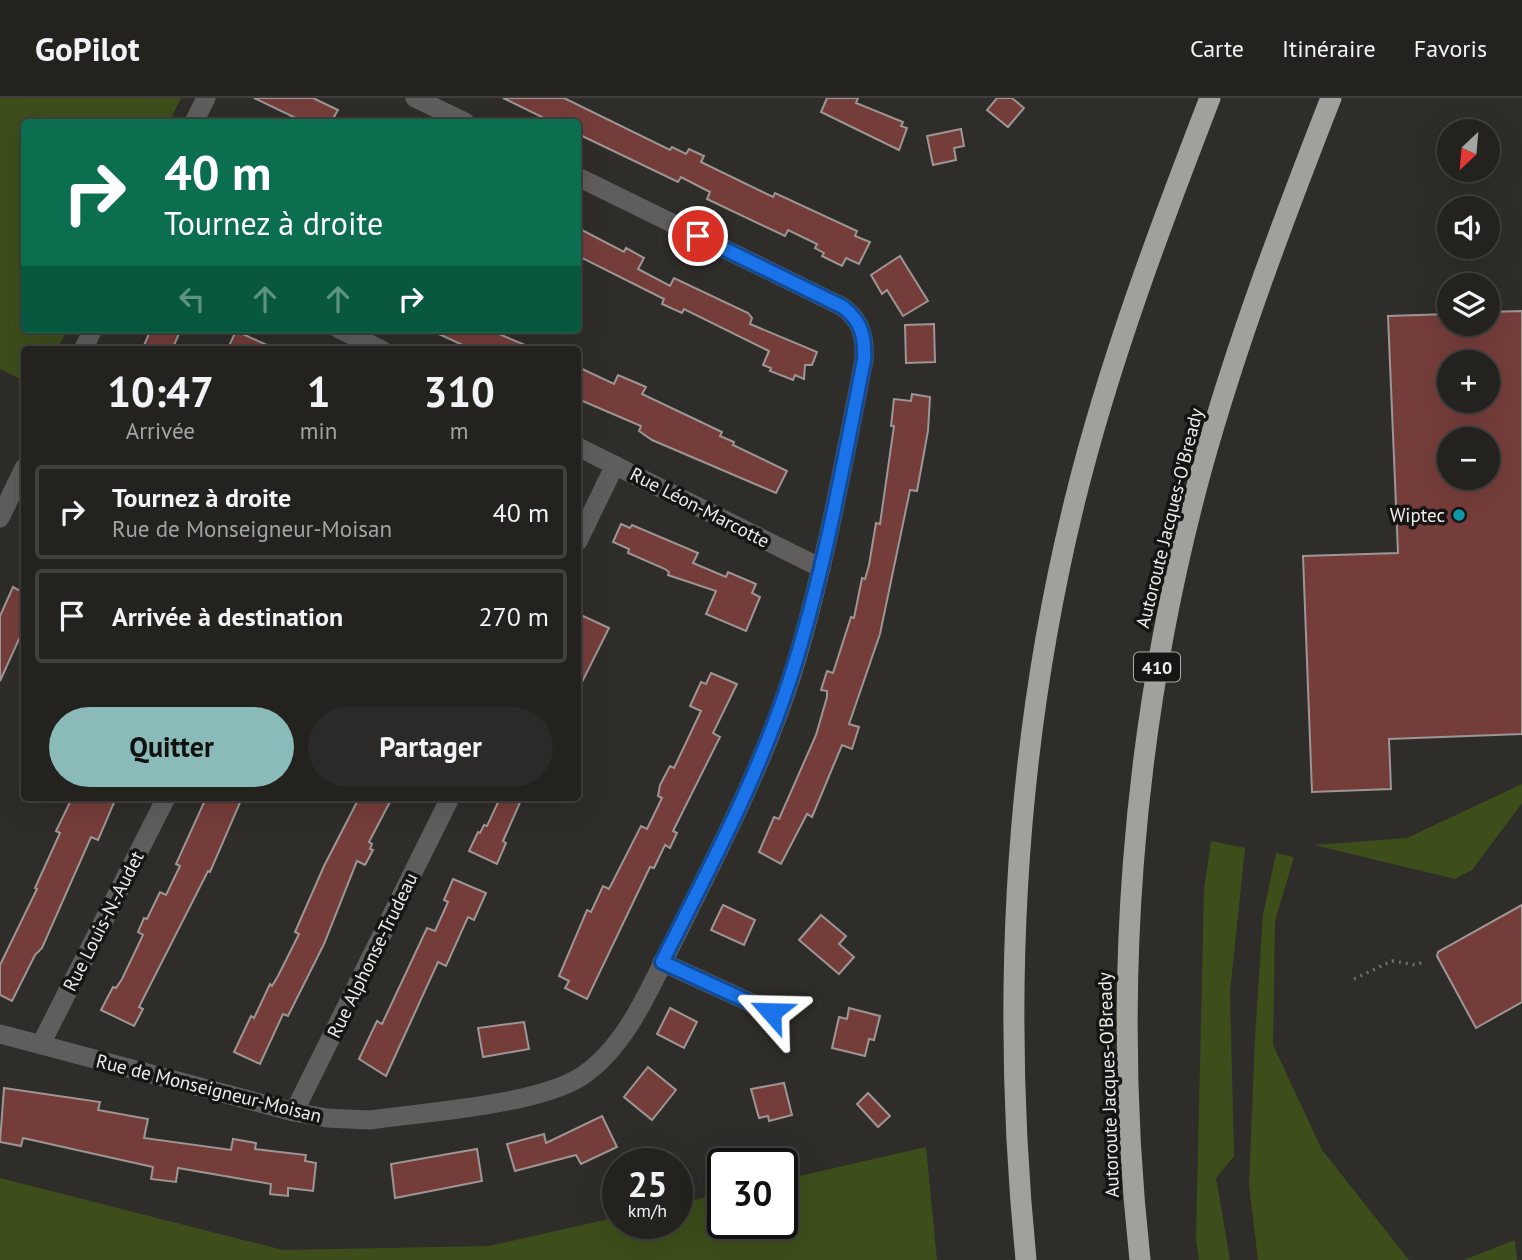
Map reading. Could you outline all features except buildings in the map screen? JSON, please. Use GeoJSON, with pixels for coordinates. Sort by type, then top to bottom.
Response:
{"type":"FeatureCollection","features":[{"type":"Feature","properties":{"kind":"highway"},"geometry":{"type":"LineString","coordinates":[[1026,1260],[1017,1120],[1014,947],[1021,835],[1037,692],[1069,526],[1098,416],[1142,281],[1210,98]]}},
{"type":"Feature","properties":{"kind":"highway","name":"Autoroute Jacques-O'Bready"},"geometry":{"type":"LineString","coordinates":[[1140,1260],[1128,1103],[1127,957],[1136,823],[1156,676],[1180,555],[1217,415],[1269,260],[1331,98]]}},
{"type":"Feature","properties":{"kind":"street"},"geometry":{"type":"LineString","coordinates":[[196,119],[206,98]]}},
{"type":"Feature","properties":{"kind":"street"},"geometry":{"type":"LineString","coordinates":[[415,98],[459,119]]}},
{"type":"Feature","properties":{"kind":"street","name":"Rue de Monseigneur-Moisan"},"geometry":{"type":"LineString","coordinates":[[0,1034],[294,1112],[327,1118],[370,1120],[534,1095],[562,1087],[598,1064],[611,1050],[662,962],[732,824],[770,736],[791,677],[821,568],[864,360],[864,342],[860,324],[843,307],[581,178]]}},
{"type":"Feature","properties":{"kind":"street"},"geometry":{"type":"LineString","coordinates":[[348,333],[374,346]]}},
{"type":"Feature","properties":{"kind":"street","name":"Rue Léon-Marcotte"},"geometry":{"type":"LineString","coordinates":[[581,448],[821,568]]}},
{"type":"Feature","properties":{"kind":"street"},"geometry":{"type":"LineString","coordinates":[[581,535],[615,465]]}},
{"type":"Feature","properties":{"kind":"street"},"geometry":{"type":"LineString","coordinates":[[0,518],[21,474]]}},
{"type":"Feature","properties":{"kind":"street","name":"Rue Louis-N.-Audet"},"geometry":{"type":"LineString","coordinates":[[41,1044],[164,801]]}},
{"type":"Feature","properties":{"kind":"street","name":"Rue Alphonse-Trudeau"},"geometry":{"type":"LineString","coordinates":[[294,1112],[449,801]]}},
{"type":"Feature","properties":{"kind":"street"},"geometry":{"type":"LineString","coordinates":[[662,962],[771,1012]]}},
{"type":"Feature","properties":{"kind":"path"},"geometry":{"type":"LineString","coordinates":[[1354,979],[1392,961],[1416,965],[1422,962]]}},
{"type":"Feature","properties":{"kind":"green space"},"geometry":{"type":"Polygon","coordinates":[[[0,98],[181,98],[170,119],[21,119],[21,333],[66,333],[59,346],[21,346],[21,380],[0,369],[0,98]]]}},
{"type":"Feature","properties":{"kind":"green space"},"geometry":{"type":"Polygon","coordinates":[[[1522,784],[1522,803],[1472,870],[1455,879],[1314,845],[1407,838],[1522,784]]]}},
{"type":"Feature","properties":{"kind":"green space"},"geometry":{"type":"Polygon","coordinates":[[[1211,841],[1245,848],[1230,992],[1234,1156],[1216,1178],[1230,1260],[1199,1260],[1196,1239],[1204,890],[1211,841]]]}},
{"type":"Feature","properties":{"kind":"green space"},"geometry":{"type":"Polygon","coordinates":[[[1276,853],[1294,857],[1275,921],[1273,1045],[1322,1150],[1409,1260],[1258,1260],[1249,1185],[1255,1038],[1263,915],[1276,853]]]}},
{"type":"Feature","properties":{"kind":"green space"},"geometry":{"type":"Polygon","coordinates":[[[926,1147],[937,1260],[0,1260],[0,1178],[283,1250],[489,1246],[602,1221],[602,1239],[693,1239],[693,1200],[707,1197],[707,1239],[798,1239],[798,1176],[926,1147]]]}},
{"type":"Feature","properties":{"kind":"green space"},"geometry":{"type":"Polygon","coordinates":[[[1515,1240],[1517,1260],[1464,1260],[1515,1240]]]}},
{"type":"Feature","properties":{"kind":"place","name":"Wiptec"},"geometry":{"type":"Point","coordinates":[1459,515]}},
{"type":"Feature","properties":{"kind":"route"},"geometry":{"type":"LineString","coordinates":[[698,236],[843,307],[860,324],[864,342],[864,360],[821,568],[791,677],[749,787],[662,962],[771,1012]]}}]}
